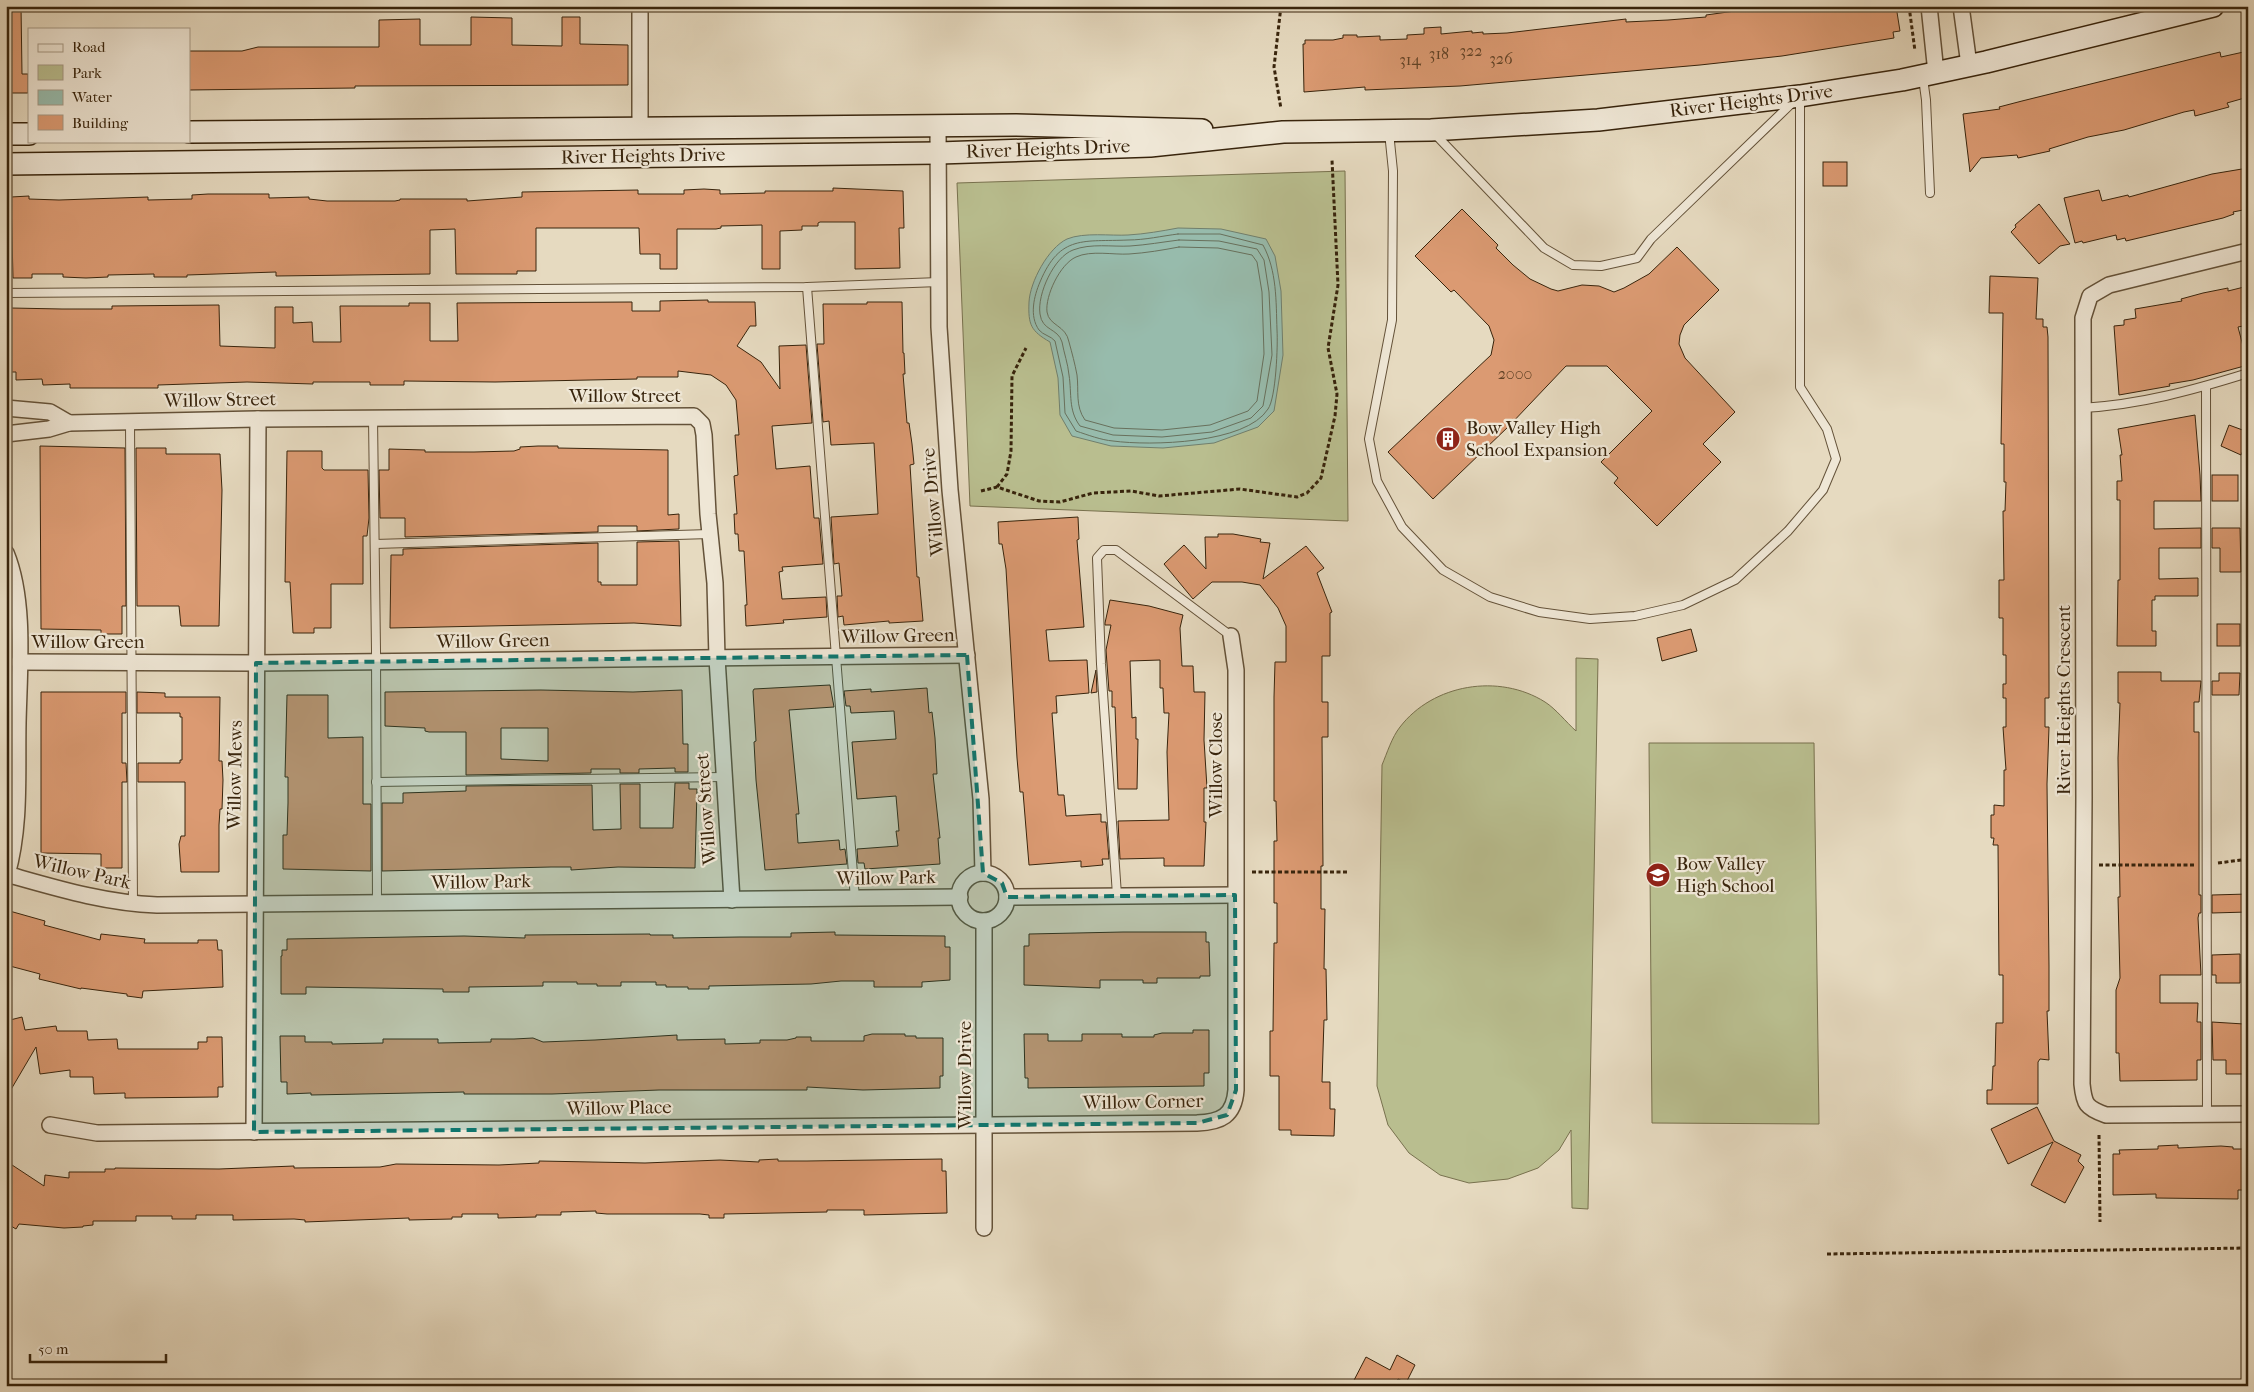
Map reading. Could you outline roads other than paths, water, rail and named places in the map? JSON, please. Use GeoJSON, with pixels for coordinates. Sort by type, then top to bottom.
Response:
{"type":"FeatureCollection","features":[{"type":"Feature","properties":{"kind":"street"},"geometry":{"type":"LineString","coordinates":[[640,6],[640,129]]}},
{"type":"Feature","properties":{"kind":"street"},"geometry":{"type":"LineString","coordinates":[[1929,6],[1929,74]]}},
{"type":"Feature","properties":{"kind":"street"},"geometry":{"type":"LineString","coordinates":[[1962,6],[1969,65]]}},
{"type":"Feature","properties":{"kind":"street","name":"River Heights Drive"},"geometry":{"type":"LineString","coordinates":[[190,132],[1046,126],[1280,133],[1431,130],[1598,120],[1800,96],[1929,74],[2213,6]]}},
{"type":"Feature","properties":{"kind":"street","name":"Willow Drive"},"geometry":{"type":"LineString","coordinates":[[938,126],[939,327],[950,480],[981,799],[983,873]]}},
{"type":"Feature","properties":{"kind":"street","name":"River Heights Drive"},"geometry":{"type":"LineString","coordinates":[[6,164],[939,153],[1150,146],[1280,133]]}},
{"type":"Feature","properties":{"kind":"street"},"geometry":{"type":"LineString","coordinates":[[6,134],[28,134]]}},
{"type":"Feature","properties":{"kind":"street","name":"River Heights Crescent"},"geometry":{"type":"LineString","coordinates":[[2248,251],[2109,285],[2090,296],[2083,318],[2082,408],[2084,797],[2082,1084],[2084,1101],[2093,1110],[2106,1114],[2248,1114]]}},
{"type":"Feature","properties":{"kind":"street","name":"Willow Street"},"geometry":{"type":"LineString","coordinates":[[6,408],[50,412],[69,423]]}},
{"type":"Feature","properties":{"kind":"street","name":"Willow Street"},"geometry":{"type":"LineString","coordinates":[[6,434],[48,430],[69,423],[258,419],[694,416],[702,424],[704,435],[715,583],[716,658],[732,900]]}},
{"type":"Feature","properties":{"kind":"street","name":"Willow Mews"},"geometry":{"type":"LineString","coordinates":[[254,1132],[258,419]]}},
{"type":"Feature","properties":{"kind":"street"},"geometry":{"type":"LineString","coordinates":[[6,553],[17,592],[19,662],[16,835],[7,874]]}},
{"type":"Feature","properties":{"kind":"street","name":"Willow Close"},"geometry":{"type":"LineString","coordinates":[[1231,636],[1236,670],[1235,895]]}},
{"type":"Feature","properties":{"kind":"street","name":"Willow Green"},"geometry":{"type":"LineString","coordinates":[[19,662],[256,663],[967,655]]}},
{"type":"Feature","properties":{"kind":"street"},"geometry":{"type":"LineString","coordinates":[[983,873],[990,874],[1002,882],[1007,897],[1003,911],[997,917],[984,921],[967,914],[962,908],[960,897],[963,885],[968,879],[983,873]]}},
{"type":"Feature","properties":{"kind":"street","name":"Willow Park"},"geometry":{"type":"LineString","coordinates":[[7,874],[91,898],[133,904],[254,905],[960,897]]}},
{"type":"Feature","properties":{"kind":"street"},"geometry":{"type":"LineString","coordinates":[[1007,897],[1235,895]]}},
{"type":"Feature","properties":{"kind":"street","name":"Willow Corner"},"geometry":{"type":"LineString","coordinates":[[985,1124],[1197,1123],[1218,1120],[1227,1114],[1235,1100],[1236,1090],[1235,895]]}},
{"type":"Feature","properties":{"kind":"street","name":"Willow Drive"},"geometry":{"type":"LineString","coordinates":[[984,921],[984,1228]]}},
{"type":"Feature","properties":{"kind":"street","name":"Willow Place"},"geometry":{"type":"LineString","coordinates":[[50,1125],[97,1133],[985,1124]]}},
{"type":"Feature","properties":{"kind":"lane"},"geometry":{"type":"LineString","coordinates":[[279,6],[374,6]]}},
{"type":"Feature","properties":{"kind":"lane"},"geometry":{"type":"LineString","coordinates":[[1929,74],[1926,100],[1930,194]]}},
{"type":"Feature","properties":{"kind":"lane"},"geometry":{"type":"LineString","coordinates":[[1431,130],[1544,248],[1573,265],[1601,266],[1637,258],[1651,240],[1800,96]]}},
{"type":"Feature","properties":{"kind":"lane"},"geometry":{"type":"LineString","coordinates":[[1389,130],[1392,171],[1392,320],[1369,439],[1377,481],[1402,527],[1443,570],[1490,597],[1539,612],[1590,619],[1635,616],[1683,605],[1735,580],[1788,531],[1824,490],[1836,459],[1827,429],[1800,387],[1800,96]]}},
{"type":"Feature","properties":{"kind":"lane"},"geometry":{"type":"LineString","coordinates":[[6,293],[807,287],[939,282]]}},
{"type":"Feature","properties":{"kind":"lane"},"geometry":{"type":"LineString","coordinates":[[807,287],[855,899]]}},
{"type":"Feature","properties":{"kind":"lane"},"geometry":{"type":"LineString","coordinates":[[2082,408],[2116,406],[2206,386],[2248,373]]}},
{"type":"Feature","properties":{"kind":"lane"},"geometry":{"type":"LineString","coordinates":[[2206,386],[2207,1115]]}},
{"type":"Feature","properties":{"kind":"lane"},"geometry":{"type":"LineString","coordinates":[[373,418],[376,903]]}},
{"type":"Feature","properties":{"kind":"lane"},"geometry":{"type":"LineString","coordinates":[[130,422],[133,662],[133,904]]}},
{"type":"Feature","properties":{"kind":"lane"},"geometry":{"type":"LineString","coordinates":[[375,544],[710,534]]}},
{"type":"Feature","properties":{"kind":"lane"},"geometry":{"type":"LineString","coordinates":[[1117,895],[1101,664],[1097,558],[1104,550],[1116,550],[1231,636]]}},
{"type":"Feature","properties":{"kind":"lane"},"geometry":{"type":"LineString","coordinates":[[376,782],[723,778]]}},
{"type":"Feature","properties":{"kind":"water"},"geometry":{"type":"Polygon","coordinates":[[[1178,228],[1221,229],[1266,239],[1275,256],[1281,291],[1283,355],[1274,411],[1258,427],[1214,443],[1163,448],[1111,446],[1072,436],[1060,415],[1058,378],[1050,342],[1035,331],[1030,322],[1030,294],[1041,266],[1060,243],[1074,237],[1141,234],[1178,228]]]}},
{"type":"Feature","properties":{"kind":"place","name":"Bow Valley High School Expansion"},"geometry":{"type":"Point","coordinates":[1448,439]}},
{"type":"Feature","properties":{"kind":"place","name":"Bow Valley High School"},"geometry":{"type":"Point","coordinates":[1658,875]}}]}
